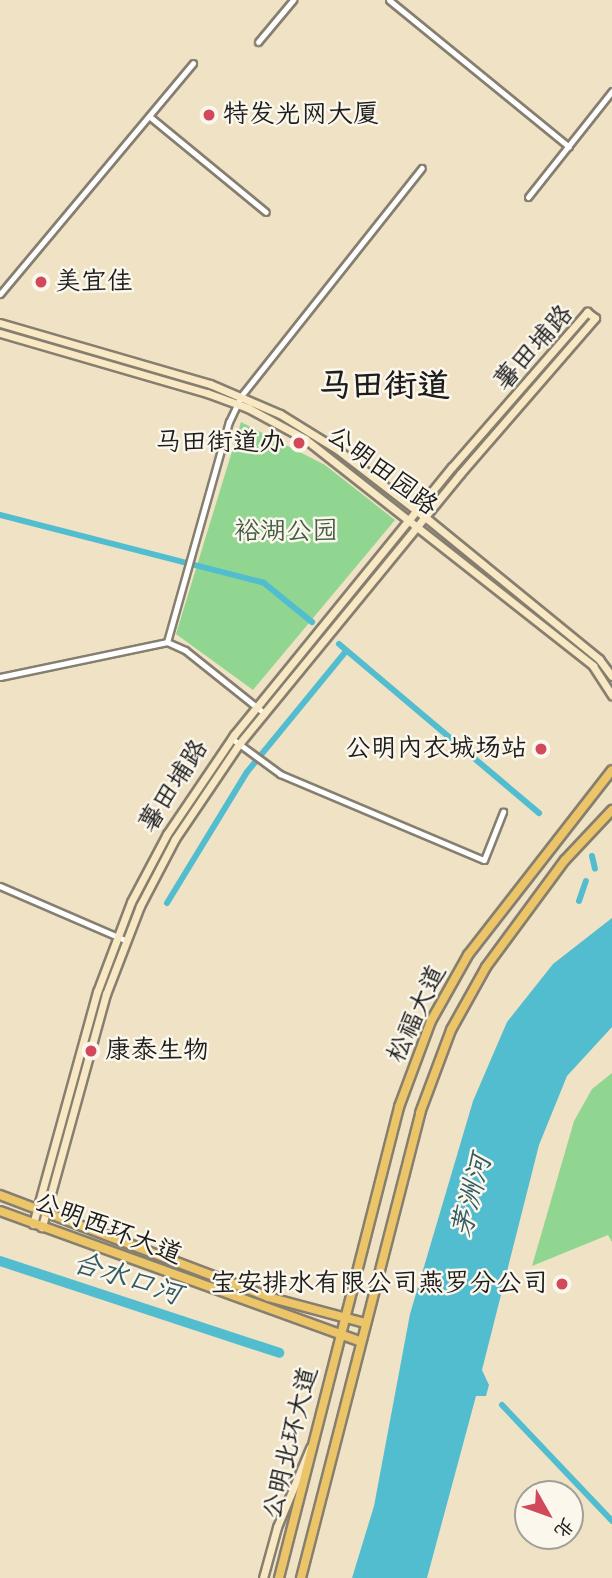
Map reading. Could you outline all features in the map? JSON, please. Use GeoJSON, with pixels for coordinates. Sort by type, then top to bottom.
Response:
{"type":"FeatureCollection","features":[{"type":"Feature","properties":{"kind":"main road","name":"松福大道"},"geometry":{"type":"LineString","coordinates":[[343,1318],[399,1107],[431,1021],[468,955],[612,770]]}},
{"type":"Feature","properties":{"kind":"main road","name":"松福大道"},"geometry":{"type":"LineString","coordinates":[[365,1323],[420,1113],[451,1030],[486,967],[565,860],[612,810]]}},
{"type":"Feature","properties":{"kind":"main road","name":"公明西环大道"},"geometry":{"type":"LineString","coordinates":[[0,1195],[268,1297],[365,1323]]}},
{"type":"Feature","properties":{"kind":"main road","name":"公明西环大道"},"geometry":{"type":"LineString","coordinates":[[0,1211],[339,1335],[360,1340]]}},
{"type":"Feature","properties":{"kind":"main road","name":"公明北环大道"},"geometry":{"type":"LineString","coordinates":[[279,1578],[343,1318]]}},
{"type":"Feature","properties":{"kind":"main road","name":"公明北环大道"},"geometry":{"type":"LineString","coordinates":[[301,1578],[365,1323]]}},
{"type":"Feature","properties":{"kind":"street"},"geometry":{"type":"LineString","coordinates":[[258,42],[293,0]]}},
{"type":"Feature","properties":{"kind":"street"},"geometry":{"type":"LineString","coordinates":[[389,0],[569,147]]}},
{"type":"Feature","properties":{"kind":"street"},"geometry":{"type":"LineString","coordinates":[[0,294],[193,63]]}},
{"type":"Feature","properties":{"kind":"street"},"geometry":{"type":"LineString","coordinates":[[528,197],[612,92]]}},
{"type":"Feature","properties":{"kind":"street"},"geometry":{"type":"LineString","coordinates":[[149,116],[266,212]]}},
{"type":"Feature","properties":{"kind":"street"},"geometry":{"type":"LineString","coordinates":[[167,642],[184,578],[241,396],[422,167]]}},
{"type":"Feature","properties":{"kind":"street","name":"薯田埔路"},"geometry":{"type":"LineString","coordinates":[[587,312],[595,318],[418,525],[264,713],[239,744],[175,838],[127,941],[106,995],[46,1213],[38,1225],[37,1210],[97,992],[117,937],[167,834],[231,738],[417,511],[587,312]]}},
{"type":"Feature","properties":{"kind":"street","name":"公明田园路"},"geometry":{"type":"LineString","coordinates":[[0,323],[241,396],[310,432],[425,517],[599,659],[612,676]]}},
{"type":"Feature","properties":{"kind":"street","name":"公明田园路"},"geometry":{"type":"LineString","coordinates":[[0,333],[237,404],[305,439],[411,519],[593,666],[612,695]]}},
{"type":"Feature","properties":{"kind":"street"},"geometry":{"type":"LineString","coordinates":[[0,677],[167,642],[185,650],[264,713]]}},
{"type":"Feature","properties":{"kind":"street"},"geometry":{"type":"LineString","coordinates":[[231,738],[269,766],[484,860],[503,811]]}},
{"type":"Feature","properties":{"kind":"street"},"geometry":{"type":"LineString","coordinates":[[0,886],[127,941]]}},
{"type":"Feature","properties":{"kind":"street"},"geometry":{"type":"LineString","coordinates":[[263,1578],[277,1527],[313,1441]]}},
{"type":"Feature","properties":{"kind":"green space","name":"裕湖公园"},"geometry":{"type":"Polygon","coordinates":[[[241,422],[325,465],[395,520],[253,690],[176,634],[241,422]]]}},
{"type":"Feature","properties":{"kind":"green space"},"geometry":{"type":"Polygon","coordinates":[[[612,1073],[612,1242],[608,1235],[532,1266],[574,1121],[592,1089],[612,1073]]]}},
{"type":"Feature","properties":{"kind":"water","name":"茅洲河"},"geometry":{"type":"Polygon","coordinates":[[[612,918],[612,1027],[567,1076],[539,1145],[482,1370],[489,1385],[486,1396],[476,1396],[427,1578],[352,1578],[374,1506],[410,1314],[473,1101],[507,1022],[553,964],[612,918]]]}},
{"type":"Feature","properties":{"kind":"waterway"},"geometry":{"type":"LineString","coordinates":[[0,515],[264,583],[312,622]]}},
{"type":"Feature","properties":{"kind":"waterway"},"geometry":{"type":"LineString","coordinates":[[339,644],[539,813]]}},
{"type":"Feature","properties":{"kind":"waterway"},"geometry":{"type":"LineString","coordinates":[[167,903],[247,772],[346,651]]}},
{"type":"Feature","properties":{"kind":"waterway"},"geometry":{"type":"LineString","coordinates":[[592,856],[595,869]]}},
{"type":"Feature","properties":{"kind":"waterway"},"geometry":{"type":"LineString","coordinates":[[579,901],[586,881]]}},
{"type":"Feature","properties":{"kind":"waterway","name":"合水口河"},"geometry":{"type":"LineString","coordinates":[[0,1261],[279,1353]]}},
{"type":"Feature","properties":{"kind":"waterway"},"geometry":{"type":"LineString","coordinates":[[502,1405],[612,1521]]}},
{"type":"Feature","properties":{"kind":"place","name":"特发光网大厦"},"geometry":{"type":"Point","coordinates":[209,115]}},
{"type":"Feature","properties":{"kind":"place","name":"美宜佳"},"geometry":{"type":"Point","coordinates":[41,282]}},
{"type":"Feature","properties":{"kind":"place","name":"马田街道办"},"geometry":{"type":"Point","coordinates":[299,443]}},
{"type":"Feature","properties":{"kind":"place","name":"公明内衣城场站"},"geometry":{"type":"Point","coordinates":[541,749]}},
{"type":"Feature","properties":{"kind":"place","name":"康泰生物"},"geometry":{"type":"Point","coordinates":[91,1051]}},
{"type":"Feature","properties":{"kind":"place","name":"宝安排水有限公司燕罗分公司"},"geometry":{"type":"Point","coordinates":[562,1284]}},
{"type":"Feature","properties":{"kind":"district","name":"马田街道"},"geometry":{"type":"Point","coordinates":[384,387]}}]}
